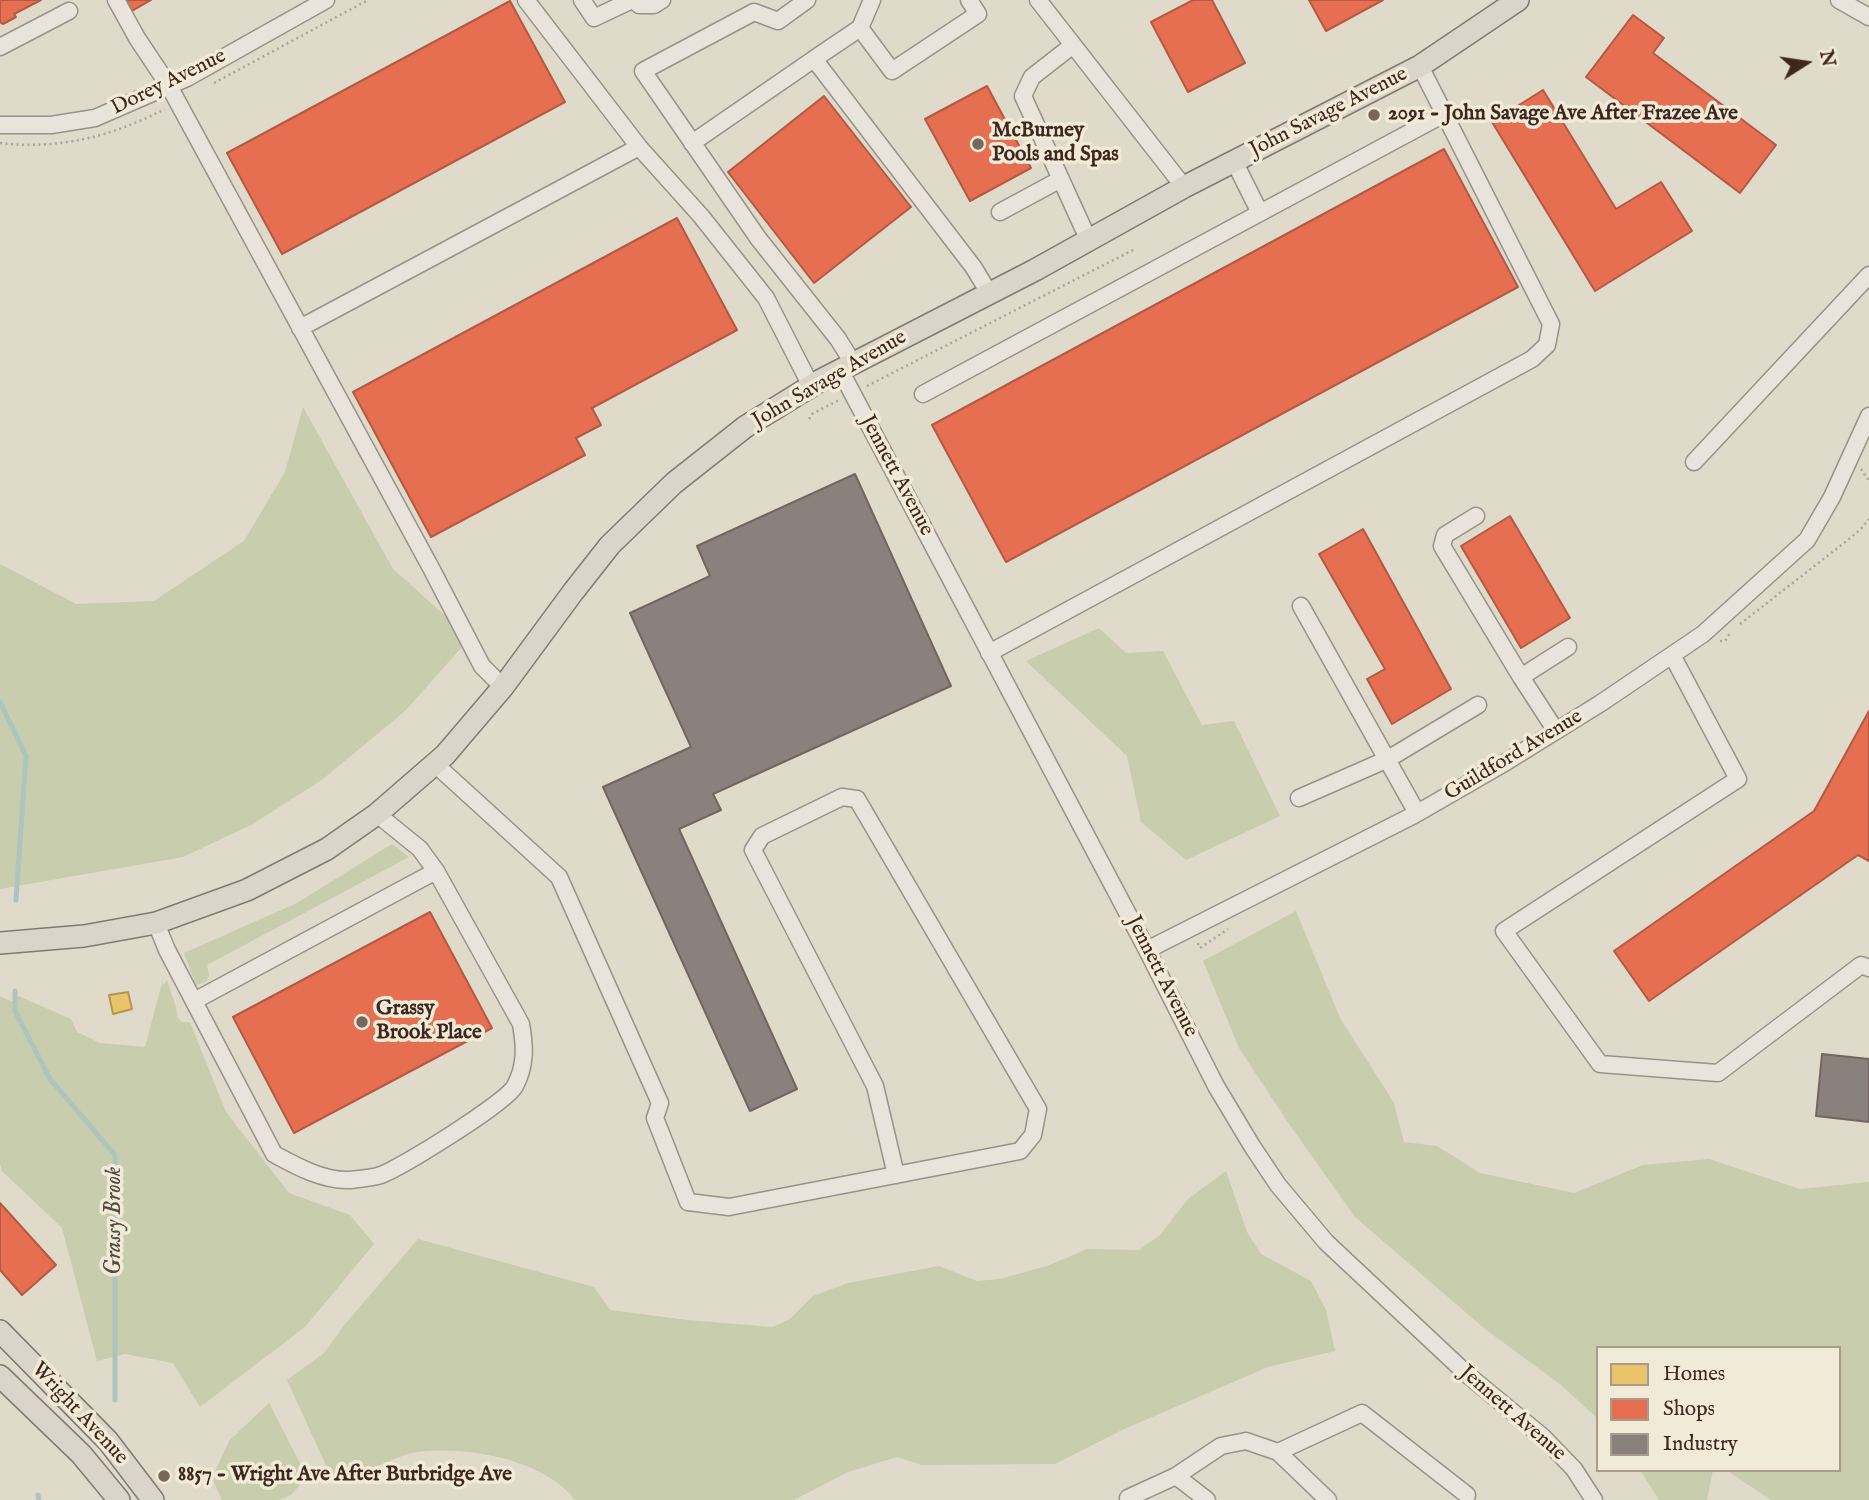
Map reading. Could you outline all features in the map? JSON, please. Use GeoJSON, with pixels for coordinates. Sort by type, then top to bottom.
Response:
{"type":"FeatureCollection","features":[{"type":"Feature","properties":{"kind":"main road","name":"John Savage Avenue"},"geometry":{"type":"LineString","coordinates":[[0,943],[84,936],[156,923],[220,901],[274,878],[327,849],[377,814],[466,733],[591,568],[652,503],[721,445],[811,386],[1089,241],[1184,187],[1420,66],[1518,0]]}},
{"type":"Feature","properties":{"kind":"main road","name":"Wright Avenue"},"geometry":{"type":"LineString","coordinates":[[0,1331],[108,1441],[153,1500]]}},
{"type":"Feature","properties":{"kind":"main road","name":"Wright Avenue"},"geometry":{"type":"LineString","coordinates":[[0,1376],[81,1454],[119,1500]]}},
{"type":"Feature","properties":{"kind":"street"},"geometry":{"type":"LineString","coordinates":[[116,0],[169,86],[482,666],[503,687]]}},
{"type":"Feature","properties":{"kind":"street","name":"Dorey Avenue"},"geometry":{"type":"LineString","coordinates":[[0,125],[51,125],[95,118],[187,78],[326,0]]}},
{"type":"Feature","properties":{"kind":"street"},"geometry":{"type":"LineString","coordinates":[[526,0],[639,147],[701,216],[765,298],[811,386]]}},
{"type":"Feature","properties":{"kind":"street"},"geometry":{"type":"LineString","coordinates":[[582,0],[594,18],[633,0],[639,5],[654,5],[662,0]]}},
{"type":"Feature","properties":{"kind":"street","name":"Jennett Avenue"},"geometry":{"type":"LineString","coordinates":[[807,0],[778,21],[754,12],[643,71],[758,238],[838,339],[852,394],[1147,950],[1216,1086],[1278,1185],[1326,1242],[1379,1294],[1469,1376],[1544,1437],[1574,1469],[1594,1500]]}},
{"type":"Feature","properties":{"kind":"street"},"geometry":{"type":"LineString","coordinates":[[692,143],[860,28],[872,0]]}},
{"type":"Feature","properties":{"kind":"street"},"geometry":{"type":"LineString","coordinates":[[860,28],[892,71],[978,14],[969,0]]}},
{"type":"Feature","properties":{"kind":"street"},"geometry":{"type":"LineString","coordinates":[[1038,0],[1184,187]]}},
{"type":"Feature","properties":{"kind":"street"},"geometry":{"type":"LineString","coordinates":[[1839,0],[1869,17]]}},
{"type":"Feature","properties":{"kind":"street"},"geometry":{"type":"LineString","coordinates":[[0,47],[69,11]]}},
{"type":"Feature","properties":{"kind":"street"},"geometry":{"type":"LineString","coordinates":[[1073,45],[1032,77],[1023,96],[1089,241]]}},
{"type":"Feature","properties":{"kind":"street"},"geometry":{"type":"LineString","coordinates":[[814,59],[974,268],[989,293]]}},
{"type":"Feature","properties":{"kind":"street"},"geometry":{"type":"LineString","coordinates":[[989,653],[1532,359],[1547,345],[1551,324],[1420,66]]}},
{"type":"Feature","properties":{"kind":"street"},"geometry":{"type":"LineString","coordinates":[[923,394],[1446,113]]}},
{"type":"Feature","properties":{"kind":"street"},"geometry":{"type":"LineString","coordinates":[[300,328],[639,147]]}},
{"type":"Feature","properties":{"kind":"street"},"geometry":{"type":"LineString","coordinates":[[1234,161],[1259,213]]}},
{"type":"Feature","properties":{"kind":"street"},"geometry":{"type":"LineString","coordinates":[[1000,212],[1061,179]]}},
{"type":"Feature","properties":{"kind":"street"},"geometry":{"type":"LineString","coordinates":[[1694,462],[1869,275]]}},
{"type":"Feature","properties":{"kind":"street","name":"Guildford Avenue"},"geometry":{"type":"LineString","coordinates":[[1147,950],[1417,813],[1556,731],[1703,634],[1807,540],[1832,497],[1869,416]]}},
{"type":"Feature","properties":{"kind":"street"},"geometry":{"type":"LineString","coordinates":[[1476,516],[1445,535],[1442,546],[1556,731]]}},
{"type":"Feature","properties":{"kind":"street"},"geometry":{"type":"LineString","coordinates":[[1301,606],[1417,813]]}},
{"type":"Feature","properties":{"kind":"street"},"geometry":{"type":"LineString","coordinates":[[1521,677],[1568,646]]}},
{"type":"Feature","properties":{"kind":"street"},"geometry":{"type":"LineString","coordinates":[[1672,655],[1738,779],[1504,930],[1600,1064],[1718,1073],[1861,965],[1869,968]]}},
{"type":"Feature","properties":{"kind":"street"},"geometry":{"type":"LineString","coordinates":[[1299,798],[1388,759],[1478,705]]}},
{"type":"Feature","properties":{"kind":"street"},"geometry":{"type":"LineString","coordinates":[[435,764],[559,877],[660,1103],[655,1118],[688,1202],[729,1207],[896,1175],[1020,1151],[1033,1135],[1038,1109],[857,799],[842,797],[762,836],[753,850],[875,1086],[896,1175]]}},
{"type":"Feature","properties":{"kind":"street"},"geometry":{"type":"LineString","coordinates":[[156,923],[274,1154],[304,1171],[346,1180],[380,1175],[446,1139],[513,1090],[522,1070],[526,1049],[520,1024],[436,871],[420,849],[377,814]]}},
{"type":"Feature","properties":{"kind":"street"},"geometry":{"type":"LineString","coordinates":[[194,1001],[436,871]]}},
{"type":"Feature","properties":{"kind":"street"},"geometry":{"type":"LineString","coordinates":[[1279,1452],[1362,1413],[1469,1498]]}},
{"type":"Feature","properties":{"kind":"street"},"geometry":{"type":"LineString","coordinates":[[1128,1498],[1176,1476],[1222,1447],[1246,1441],[1279,1452],[1328,1500]]}},
{"type":"Feature","properties":{"kind":"street"},"geometry":{"type":"LineString","coordinates":[[1176,1476],[1207,1500]]}},
{"type":"Feature","properties":{"kind":"path"},"geometry":{"type":"LineString","coordinates":[[808,419],[812,414],[1135,249]]}},
{"type":"Feature","properties":{"kind":"green space"},"geometry":{"type":"Polygon","coordinates":[[[303,407],[393,569],[470,638],[405,711],[323,779],[253,824],[183,857],[0,889],[0,564],[76,604],[154,601],[244,541],[285,472],[303,407]]]}},
{"type":"Feature","properties":{"kind":"green space"},"geometry":{"type":"Polygon","coordinates":[[[1099,628],[1126,653],[1163,651],[1202,725],[1234,721],[1280,816],[1186,860],[1141,822],[1127,756],[1026,661],[1099,628]]]}},
{"type":"Feature","properties":{"kind":"green space"},"geometry":{"type":"Polygon","coordinates":[[[392,844],[409,857],[207,965],[209,976],[206,982],[196,985],[184,953],[297,903],[392,844]]]}},
{"type":"Feature","properties":{"kind":"green space"},"geometry":{"type":"Polygon","coordinates":[[[1296,911],[1340,1018],[1394,1103],[1404,1142],[1437,1146],[1480,1173],[1574,1193],[1643,1165],[1709,1159],[1800,1189],[1869,1182],[1869,1500],[1771,1500],[1729,1472],[1841,1472],[1841,1346],[1596,1346],[1596,1417],[1561,1385],[1485,1329],[1355,1217],[1239,1048],[1203,961],[1296,911]]]}},
{"type":"Feature","properties":{"kind":"green space"},"geometry":{"type":"Polygon","coordinates":[[[164,975],[162,986],[167,980],[177,1017],[182,1022],[190,1022],[226,1112],[289,1193],[350,1215],[374,1244],[305,1327],[200,1407],[173,1363],[125,1354],[97,1361],[62,1228],[2,1171],[0,1164],[0,996],[15,1003],[16,995],[71,1019],[77,1032],[100,1043],[145,1047],[164,975]]]}},
{"type":"Feature","properties":{"kind":"green space"},"geometry":{"type":"Polygon","coordinates":[[[1226,1171],[1247,1232],[1261,1254],[1311,1281],[1326,1310],[1335,1351],[1268,1367],[1122,1430],[1055,1464],[922,1465],[897,1457],[848,1472],[794,1500],[575,1500],[544,1474],[524,1465],[503,1458],[458,1451],[417,1452],[362,1471],[330,1474],[287,1380],[324,1353],[346,1323],[418,1239],[594,1287],[610,1310],[773,1327],[790,1319],[813,1296],[848,1283],[939,1266],[977,1281],[1000,1279],[1047,1266],[1087,1249],[1139,1250],[1160,1235],[1188,1199],[1226,1171]]]}},
{"type":"Feature","properties":{"kind":"green space"},"geometry":{"type":"Polygon","coordinates":[[[269,1403],[307,1477],[291,1495],[279,1500],[222,1500],[212,1478],[229,1441],[269,1403]]]}},
{"type":"Feature","properties":{"kind":"green space"},"geometry":{"type":"Polygon","coordinates":[[[1641,1472],[1713,1472],[1707,1500],[1659,1500],[1641,1472]]]}},
{"type":"Feature","properties":{"kind":"building: Homes"},"geometry":{"type":"Polygon","coordinates":[[[128,992],[132,1009],[113,1014],[109,995],[128,992]]]}},
{"type":"Feature","properties":{"kind":"building: Shops"},"geometry":{"type":"Polygon","coordinates":[[[0,0],[41,0],[14,14],[16,17],[3,24],[0,22],[0,0]]]}},
{"type":"Feature","properties":{"kind":"building: Shops"},"geometry":{"type":"Polygon","coordinates":[[[126,0],[151,0],[132,11],[126,0]]]}},
{"type":"Feature","properties":{"kind":"building: Shops"},"geometry":{"type":"Polygon","coordinates":[[[1193,0],[1212,0],[1245,63],[1188,92],[1151,22],[1193,0]]]}},
{"type":"Feature","properties":{"kind":"building: Shops"},"geometry":{"type":"Polygon","coordinates":[[[1309,0],[1383,0],[1326,31],[1309,0]]]}},
{"type":"Feature","properties":{"kind":"building: Shops"},"geometry":{"type":"Polygon","coordinates":[[[510,1],[565,102],[282,254],[227,153],[510,1]]]}},
{"type":"Feature","properties":{"kind":"building: Shops"},"geometry":{"type":"Polygon","coordinates":[[[1633,15],[1664,38],[1653,53],[1776,145],[1740,193],[1586,77],[1633,15]]]}},
{"type":"Feature","properties":{"kind":"building: Shops","name":"McBurney Pools and Spas"},"geometry":{"type":"Polygon","coordinates":[[[987,86],[1031,168],[970,201],[925,119],[987,86]]]}},
{"type":"Feature","properties":{"kind":"building: Shops"},"geometry":{"type":"Polygon","coordinates":[[[1543,90],[1616,209],[1661,182],[1692,231],[1595,291],[1492,122],[1543,90]]]}},
{"type":"Feature","properties":{"kind":"building: Shops"},"geometry":{"type":"Polygon","coordinates":[[[824,96],[911,207],[814,283],[728,172],[824,96]]]}},
{"type":"Feature","properties":{"kind":"building: Shops"},"geometry":{"type":"Polygon","coordinates":[[[1444,149],[1518,287],[1006,562],[932,425],[1444,149]]]}},
{"type":"Feature","properties":{"kind":"building: Shops"},"geometry":{"type":"Polygon","coordinates":[[[677,218],[737,330],[592,408],[601,425],[576,438],[585,455],[431,537],[353,392],[677,218]]]}},
{"type":"Feature","properties":{"kind":"building: Shops"},"geometry":{"type":"Polygon","coordinates":[[[1510,516],[1570,618],[1521,648],[1461,546],[1510,516]]]}},
{"type":"Feature","properties":{"kind":"building: Shops"},"geometry":{"type":"Polygon","coordinates":[[[1363,529],[1451,689],[1392,724],[1367,679],[1385,669],[1319,554],[1363,529]]]}},
{"type":"Feature","properties":{"kind":"building: Shops"},"geometry":{"type":"Polygon","coordinates":[[[1869,711],[1869,861],[1858,855],[1649,1001],[1614,951],[1814,811],[1869,711]]]}},
{"type":"Feature","properties":{"kind":"building: Shops","name":"Grassy Brook Place"},"geometry":{"type":"Polygon","coordinates":[[[430,912],[492,1028],[294,1133],[233,1017],[430,912]]]}},
{"type":"Feature","properties":{"kind":"building: Shops"},"geometry":{"type":"Polygon","coordinates":[[[0,1203],[56,1265],[22,1295],[0,1270],[0,1203]]]}},
{"type":"Feature","properties":{"kind":"building: Industry"},"geometry":{"type":"Polygon","coordinates":[[[855,474],[951,686],[713,794],[721,810],[679,829],[797,1089],[750,1111],[603,787],[691,747],[630,613],[710,576],[697,546],[855,474]]]}},
{"type":"Feature","properties":{"kind":"building: Industry"},"geometry":{"type":"Polygon","coordinates":[[[1822,1054],[1869,1059],[1869,1122],[1816,1116],[1822,1054]]]}},
{"type":"Feature","properties":{"kind":"waterway","name":"Grassy Brook"},"geometry":{"type":"LineString","coordinates":[[0,702],[26,756],[16,900]]}},
{"type":"Feature","properties":{"kind":"waterway","name":"Grassy Brook"},"geometry":{"type":"LineString","coordinates":[[15,991],[15,1011],[50,1079],[115,1155],[115,1400]]}},
{"type":"Feature","properties":{"kind":"waterway","name":"Grassy Brook"},"geometry":{"type":"LineString","coordinates":[[38,1495],[39,1500]]}},
{"type":"Feature","properties":{"kind":"place","name":"2091 - John Savage Ave After Frazee Ave"},"geometry":{"type":"Point","coordinates":[1374,115]}},
{"type":"Feature","properties":{"kind":"place","name":"McBurney Pools and Spas"},"geometry":{"type":"Point","coordinates":[978,144]}},
{"type":"Feature","properties":{"kind":"place","name":"Grassy Brook Place"},"geometry":{"type":"Point","coordinates":[362,1022]}},
{"type":"Feature","properties":{"kind":"place","name":"8857 - Wright Ave After Burbridge Ave"},"geometry":{"type":"Point","coordinates":[164,1476]}}]}
